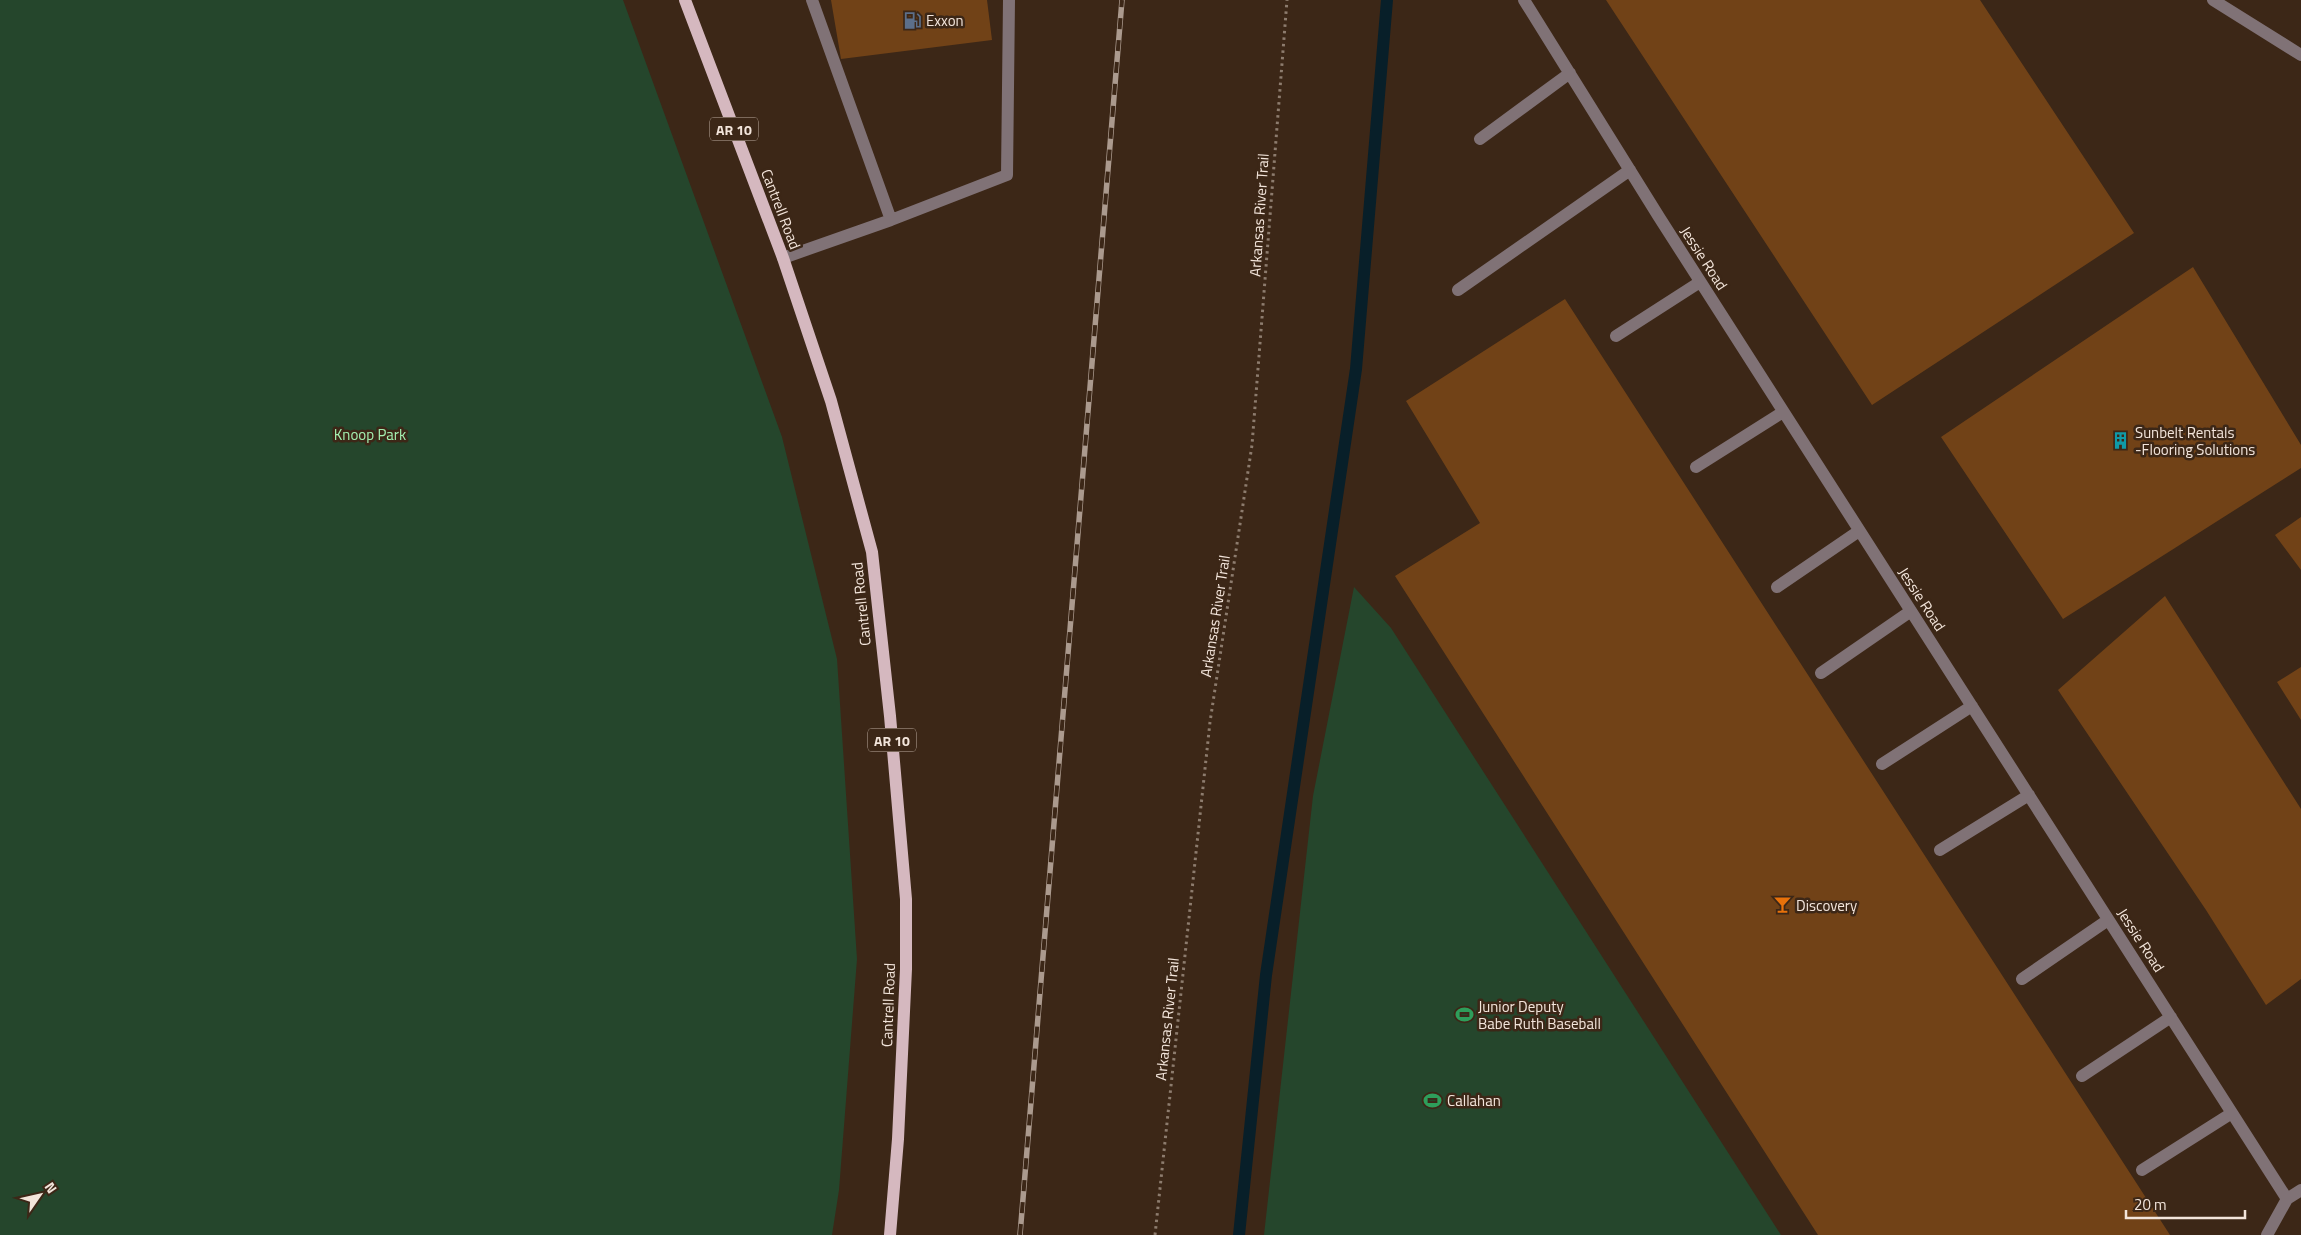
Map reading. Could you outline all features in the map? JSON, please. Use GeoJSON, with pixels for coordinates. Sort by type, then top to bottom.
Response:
{"type":"FeatureCollection","features":[{"type":"Feature","properties":{"kind":"main road","name":"Cantrell Road"},"geometry":{"type":"LineString","coordinates":[[685,0],[783,258],[831,402],[872,552],[890,716],[906,899],[906,969],[898,1139],[890,1235]]}},
{"type":"Feature","properties":{"kind":"street"},"geometry":{"type":"LineString","coordinates":[[812,0],[891,220]]}},
{"type":"Feature","properties":{"kind":"street"},"geometry":{"type":"LineString","coordinates":[[783,258],[891,220],[1007,175],[1009,0]]}},
{"type":"Feature","properties":{"kind":"street","name":"Jessie Road"},"geometry":{"type":"LineString","coordinates":[[1524,0],[1700,282],[2287,1199]]}},
{"type":"Feature","properties":{"kind":"street"},"geometry":{"type":"LineString","coordinates":[[2213,0],[2301,55]]}},
{"type":"Feature","properties":{"kind":"street"},"geometry":{"type":"LineString","coordinates":[[1480,139],[1570,73]]}},
{"type":"Feature","properties":{"kind":"street"},"geometry":{"type":"LineString","coordinates":[[1458,290],[1630,170]]}},
{"type":"Feature","properties":{"kind":"street"},"geometry":{"type":"LineString","coordinates":[[1616,336],[1700,282]]}},
{"type":"Feature","properties":{"kind":"street"},"geometry":{"type":"LineString","coordinates":[[1696,467],[1783,412]]}},
{"type":"Feature","properties":{"kind":"street"},"geometry":{"type":"LineString","coordinates":[[1777,587],[1859,530]]}},
{"type":"Feature","properties":{"kind":"street"},"geometry":{"type":"LineString","coordinates":[[1821,673],[1911,610]]}},
{"type":"Feature","properties":{"kind":"street"},"geometry":{"type":"LineString","coordinates":[[1882,764],[1972,706]]}},
{"type":"Feature","properties":{"kind":"street"},"geometry":{"type":"LineString","coordinates":[[1940,850],[2029,795]]}},
{"type":"Feature","properties":{"kind":"street"},"geometry":{"type":"LineString","coordinates":[[2022,979],[2108,920]]}},
{"type":"Feature","properties":{"kind":"street"},"geometry":{"type":"LineString","coordinates":[[2082,1076],[2171,1018]]}},
{"type":"Feature","properties":{"kind":"street"},"geometry":{"type":"LineString","coordinates":[[2142,1170],[2232,1113]]}},
{"type":"Feature","properties":{"kind":"street"},"geometry":{"type":"LineString","coordinates":[[2267,1235],[2287,1199],[2301,1190]]}},
{"type":"Feature","properties":{"kind":"path","name":"Arkansas River Trail"},"geometry":{"type":"LineString","coordinates":[[1155,1235],[1210,722],[1252,445],[1287,0]]}},
{"type":"Feature","properties":{"kind":"green space","name":"Knoop Park"},"geometry":{"type":"Polygon","coordinates":[[[0,0],[623,0],[782,437],[837,659],[857,959],[839,1190],[832,1235],[0,1235],[0,0]]]}},
{"type":"Feature","properties":{"kind":"green space","name":"Junior Deputy Babe Ruth Baseball"},"geometry":{"type":"Polygon","coordinates":[[[1354,587],[1391,628],[1781,1235],[1264,1235],[1313,796],[1354,587]]]}},
{"type":"Feature","properties":{"kind":"building","name":"Exxon"},"geometry":{"type":"Polygon","coordinates":[[[831,0],[987,0],[992,40],[841,59],[831,0]]]}},
{"type":"Feature","properties":{"kind":"building"},"geometry":{"type":"Polygon","coordinates":[[[1606,0],[1980,0],[2134,233],[1872,405],[1606,0]]]}},
{"type":"Feature","properties":{"kind":"building","name":"Sunbelt Rentals -Flooring Solutions"},"geometry":{"type":"Polygon","coordinates":[[[2193,267],[2301,445],[2301,468],[2063,619],[1941,437],[2193,267]]]}},
{"type":"Feature","properties":{"kind":"building","name":"Discovery"},"geometry":{"type":"Polygon","coordinates":[[[1565,299],[2170,1235],[1818,1235],[1395,576],[1480,523],[1406,401],[1565,299]]]}},
{"type":"Feature","properties":{"kind":"building"},"geometry":{"type":"Polygon","coordinates":[[[2301,517],[2301,570],[2275,535],[2301,517]]]}},
{"type":"Feature","properties":{"kind":"building"},"geometry":{"type":"Polygon","coordinates":[[[2165,596],[2301,809],[2301,979],[2266,1005],[2206,910],[2058,690],[2165,596]]]}},
{"type":"Feature","properties":{"kind":"building"},"geometry":{"type":"Polygon","coordinates":[[[2301,667],[2301,720],[2277,682],[2301,667]]]}},
{"type":"Feature","properties":{"kind":"waterway"},"geometry":{"type":"LineString","coordinates":[[1239,1235],[1266,975],[1356,369],[1387,0]]}},
{"type":"Feature","properties":{"kind":"railway"},"geometry":{"type":"LineString","coordinates":[[1020,1235],[1122,0]]}},
{"type":"Feature","properties":{"kind":"place","name":"Exxon"},"geometry":{"type":"Point","coordinates":[912,20]}},
{"type":"Feature","properties":{"kind":"place","name":"Sunbelt Rentals -Flooring Solutions"},"geometry":{"type":"Point","coordinates":[2121,441]}},
{"type":"Feature","properties":{"kind":"place","name":"Discovery"},"geometry":{"type":"Point","coordinates":[1782,905]}},
{"type":"Feature","properties":{"kind":"place","name":"Junior Deputy Babe Ruth Baseball"},"geometry":{"type":"Point","coordinates":[1464,1015]}},
{"type":"Feature","properties":{"kind":"place","name":"Callahan"},"geometry":{"type":"Point","coordinates":[1433,1100]}}]}
